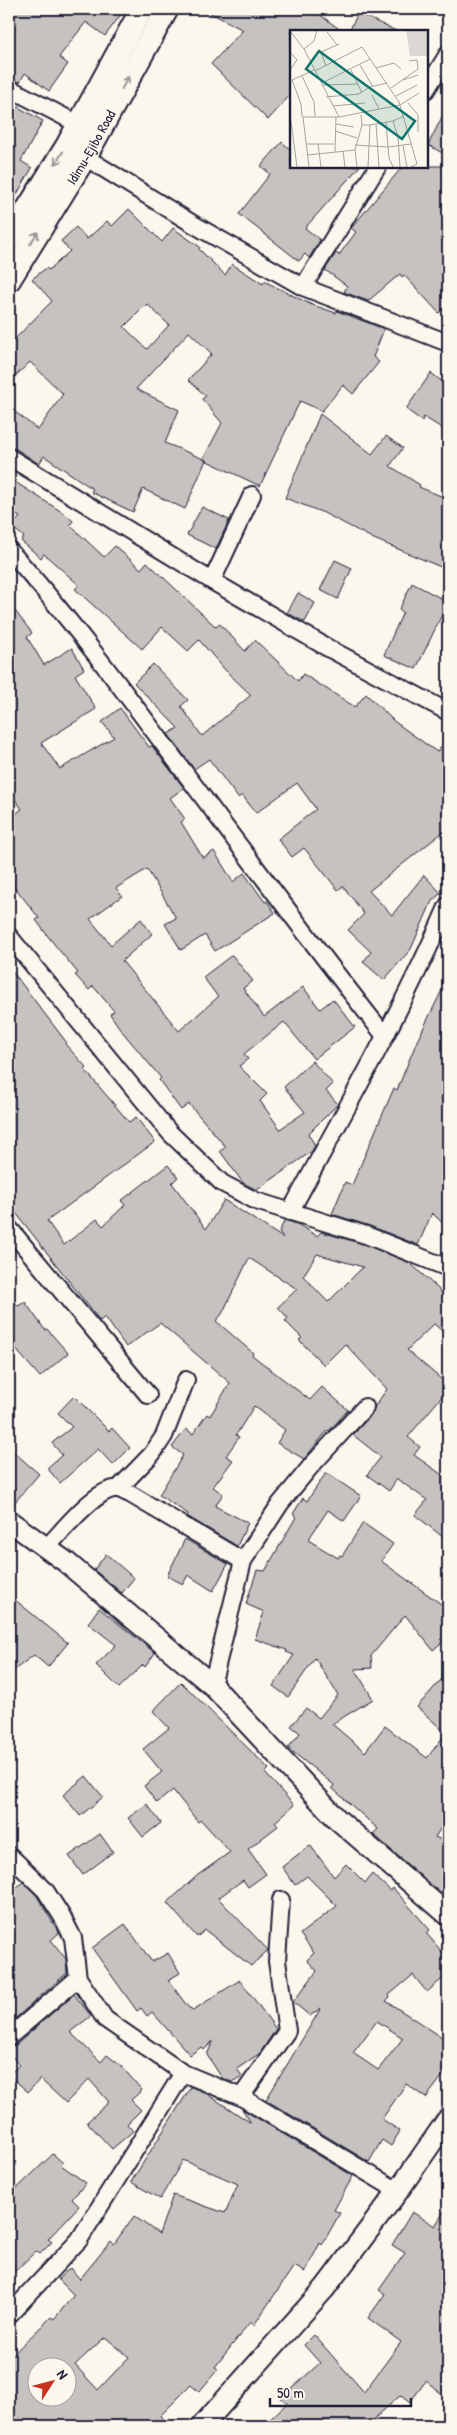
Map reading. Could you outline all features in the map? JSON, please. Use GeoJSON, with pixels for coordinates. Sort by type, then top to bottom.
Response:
{"type":"FeatureCollection","features":[{"type":"Feature","properties":{"kind":"main road","name":"Idimu-Ejibo Road"},"geometry":{"type":"LineString","coordinates":[[9,238],[67,146],[142,9]]}},
{"type":"Feature","properties":{"kind":"main road","name":"Idimu-Ejibo Road"},"geometry":{"type":"LineString","coordinates":[[9,280],[85,156],[167,9]]}},
{"type":"Feature","properties":{"kind":"street"},"geometry":{"type":"LineString","coordinates":[[427,88],[448,54]]}},
{"type":"Feature","properties":{"kind":"street"},"geometry":{"type":"LineString","coordinates":[[9,88],[78,124]]}},
{"type":"Feature","properties":{"kind":"street"},"geometry":{"type":"LineString","coordinates":[[85,156],[193,224],[302,287],[448,344]]}},
{"type":"Feature","properties":{"kind":"street"},"geometry":{"type":"LineString","coordinates":[[302,287],[377,168]]}},
{"type":"Feature","properties":{"kind":"street"},"geometry":{"type":"LineString","coordinates":[[9,458],[212,581],[328,648],[448,712]]}},
{"type":"Feature","properties":{"kind":"street"},"geometry":{"type":"LineString","coordinates":[[212,581],[252,495]]}},
{"type":"Feature","properties":{"kind":"street"},"geometry":{"type":"LineString","coordinates":[[9,550],[38,582],[138,710],[316,950],[385,1036]]}},
{"type":"Feature","properties":{"kind":"street"},"geometry":{"type":"LineString","coordinates":[[290,1212],[426,957],[448,905]]}},
{"type":"Feature","properties":{"kind":"street"},"geometry":{"type":"LineString","coordinates":[[9,936],[170,1133],[222,1183],[256,1201],[366,1235],[448,1268]]}},
{"type":"Feature","properties":{"kind":"street"},"geometry":{"type":"LineString","coordinates":[[9,1228],[148,1395]]}},
{"type":"Feature","properties":{"kind":"street"},"geometry":{"type":"LineString","coordinates":[[46,1548],[93,1500],[103,1493],[118,1489],[152,1454],[164,1436],[186,1380]]}},
{"type":"Feature","properties":{"kind":"street"},"geometry":{"type":"LineString","coordinates":[[212,1685],[243,1561],[280,1504],[311,1466],[365,1407]]}},
{"type":"Feature","properties":{"kind":"street"},"geometry":{"type":"LineString","coordinates":[[118,1489],[130,1494],[243,1561]]}},
{"type":"Feature","properties":{"kind":"street"},"geometry":{"type":"LineString","coordinates":[[9,1521],[46,1548],[212,1685],[337,1819],[448,1915]]}},
{"type":"Feature","properties":{"kind":"street"},"geometry":{"type":"LineString","coordinates":[[9,1855],[45,1890],[62,1918],[73,1938],[78,1978],[105,2019],[183,2073],[241,2097],[398,2191]]}},
{"type":"Feature","properties":{"kind":"street"},"geometry":{"type":"LineString","coordinates":[[241,2097],[287,2031],[277,1961],[281,1900]]}},
{"type":"Feature","properties":{"kind":"street"},"geometry":{"type":"LineString","coordinates":[[9,2037],[78,1978]]}},
{"type":"Feature","properties":{"kind":"street"},"geometry":{"type":"LineString","coordinates":[[9,2315],[79,2240],[183,2073]]}},
{"type":"Feature","properties":{"kind":"street"},"geometry":{"type":"LineString","coordinates":[[202,2426],[325,2288],[398,2191],[448,2120]]}},
{"type":"Feature","properties":{"kind":"building"},"geometry":{"type":"Polygon","coordinates":[[[9,9],[125,9],[105,36],[86,22],[59,57],[68,64],[49,91],[25,73],[20,82],[9,78],[9,9]]]}},
{"type":"Feature","properties":{"kind":"building"},"geometry":{"type":"Polygon","coordinates":[[[203,9],[312,9],[341,30],[290,30],[290,95],[268,120],[211,64],[243,30],[203,9]]]}},
{"type":"Feature","properties":{"kind":"building"},"geometry":{"type":"Polygon","coordinates":[[[358,13],[394,30],[350,30],[358,13]]]}},
{"type":"Feature","properties":{"kind":"building"},"geometry":{"type":"Polygon","coordinates":[[[9,102],[43,121],[21,161],[32,168],[9,208],[9,102]]]}},
{"type":"Feature","properties":{"kind":"building"},"geometry":{"type":"Polygon","coordinates":[[[448,105],[448,156],[428,145],[448,105]]]}},
{"type":"Feature","properties":{"kind":"building"},"geometry":{"type":"Polygon","coordinates":[[[282,142],[290,149],[290,168],[358,168],[305,228],[320,240],[309,258],[305,254],[299,261],[239,214],[270,174],[261,166],[282,142]]]}},
{"type":"Feature","properties":{"kind":"building"},"geometry":{"type":"Polygon","coordinates":[[[448,166],[448,304],[439,313],[404,275],[402,277],[400,274],[368,301],[344,292],[347,286],[325,270],[336,253],[339,255],[356,232],[351,228],[401,168],[448,166]]]}},
{"type":"Feature","properties":{"kind":"building"},"geometry":{"type":"Polygon","coordinates":[[[129,209],[162,242],[173,228],[200,247],[199,249],[225,275],[232,264],[263,284],[264,281],[310,304],[336,313],[337,311],[384,329],[373,357],[379,362],[353,394],[343,385],[322,411],[300,401],[260,486],[206,460],[185,509],[143,489],[133,512],[91,492],[93,489],[44,456],[39,464],[9,444],[9,407],[38,430],[63,394],[30,362],[9,382],[9,345],[52,301],[32,279],[46,268],[49,270],[70,251],[61,241],[76,227],[87,239],[107,221],[112,226],[129,209]],[[147,304],[124,327],[147,349],[169,325],[147,304]],[[189,332],[136,389],[179,410],[165,443],[203,459],[222,423],[202,399],[206,396],[188,380],[212,354],[189,332]]]}},
{"type":"Feature","properties":{"kind":"building"},"geometry":{"type":"Polygon","coordinates":[[[431,373],[448,386],[448,432],[424,417],[422,421],[406,409],[431,373]]]}},
{"type":"Feature","properties":{"kind":"building"},"geometry":{"type":"Polygon","coordinates":[[[320,414],[372,454],[386,436],[403,448],[390,466],[420,485],[419,487],[448,499],[448,570],[374,539],[324,513],[285,498],[320,414]]]}},
{"type":"Feature","properties":{"kind":"building"},"geometry":{"type":"Polygon","coordinates":[[[9,478],[65,514],[73,521],[70,525],[104,557],[115,546],[141,569],[147,562],[216,627],[220,624],[245,651],[255,640],[298,681],[303,674],[355,707],[366,694],[395,722],[437,752],[448,738],[448,828],[369,891],[392,915],[424,875],[441,893],[432,901],[411,949],[384,980],[363,962],[371,952],[348,930],[364,914],[343,886],[338,890],[304,848],[292,857],[278,839],[316,809],[297,783],[256,813],[242,795],[238,798],[209,759],[194,769],[168,734],[178,728],[134,683],[153,664],[188,700],[181,706],[202,736],[251,695],[226,671],[199,640],[188,651],[162,627],[142,649],[75,589],[79,585],[44,554],[41,558],[21,541],[24,537],[12,527],[20,517],[9,511],[9,478]]]}},
{"type":"Feature","properties":{"kind":"building"},"geometry":{"type":"Polygon","coordinates":[[[202,507],[229,520],[216,549],[187,535],[202,507]]]}},
{"type":"Feature","properties":{"kind":"building"},"geometry":{"type":"Polygon","coordinates":[[[335,560],[352,568],[338,599],[320,590],[335,560]]]}},
{"type":"Feature","properties":{"kind":"building"},"geometry":{"type":"Polygon","coordinates":[[[412,583],[448,602],[416,669],[384,655],[403,612],[399,610],[412,583]]]}},
{"type":"Feature","properties":{"kind":"building"},"geometry":{"type":"Polygon","coordinates":[[[298,593],[315,603],[305,622],[287,613],[298,593]]]}},
{"type":"Feature","properties":{"kind":"building"},"geometry":{"type":"Polygon","coordinates":[[[9,603],[32,633],[27,637],[44,665],[72,648],[84,669],[75,675],[96,709],[41,743],[60,769],[114,737],[102,722],[120,708],[149,747],[152,746],[184,788],[170,798],[185,819],[181,822],[203,858],[214,851],[233,882],[244,873],[275,913],[215,951],[205,935],[181,950],[165,924],[176,918],[147,869],[116,888],[122,896],[90,919],[111,945],[141,919],[152,934],[122,961],[179,1031],[218,997],[203,977],[232,955],[253,981],[243,988],[264,1017],[303,987],[320,1009],[333,999],[355,1027],[314,1059],[284,1022],[244,1054],[248,1059],[239,1066],[267,1094],[260,1101],[280,1129],[305,1112],[284,1087],[312,1061],[333,1084],[326,1091],[338,1104],[308,1134],[315,1145],[312,1151],[257,1190],[243,1183],[220,1151],[226,1147],[189,1104],[181,1110],[159,1080],[161,1078],[110,1014],[114,1011],[93,986],[89,990],[75,975],[78,973],[50,939],[36,920],[39,918],[9,880],[9,819],[22,809],[9,791],[9,603]]]}},
{"type":"Feature","properties":{"kind":"building"},"geometry":{"type":"Polygon","coordinates":[[[9,967],[67,1043],[65,1044],[87,1068],[85,1070],[129,1122],[136,1117],[155,1142],[47,1221],[64,1245],[97,1219],[103,1226],[125,1205],[121,1201],[168,1165],[178,1177],[172,1183],[206,1229],[224,1200],[283,1238],[279,1231],[285,1220],[299,1225],[317,1236],[321,1232],[363,1244],[410,1263],[448,1298],[448,1336],[434,1324],[407,1350],[448,1385],[448,1389],[408,1437],[420,1447],[414,1455],[448,1479],[448,1541],[415,1515],[427,1500],[397,1479],[389,1491],[367,1475],[381,1457],[353,1435],[372,1414],[375,1406],[387,1389],[345,1344],[324,1365],[299,1340],[302,1338],[285,1321],[288,1318],[278,1307],[297,1289],[249,1258],[222,1314],[216,1321],[253,1353],[252,1355],[310,1400],[322,1387],[348,1410],[328,1430],[304,1459],[277,1443],[285,1430],[254,1406],[236,1435],[239,1437],[226,1456],[233,1460],[213,1487],[223,1494],[215,1506],[248,1523],[237,1546],[187,1516],[188,1514],[159,1495],[183,1455],[172,1447],[186,1429],[193,1434],[207,1414],[210,1416],[230,1383],[160,1323],[126,1347],[105,1317],[100,1321],[9,1204],[9,967]],[[317,1254],[303,1276],[328,1302],[363,1267],[317,1254]]]}},
{"type":"Feature","properties":{"kind":"building"},"geometry":{"type":"Polygon","coordinates":[[[448,978],[448,1082],[441,1100],[448,1103],[448,1228],[432,1213],[418,1245],[370,1226],[332,1214],[345,1182],[352,1185],[394,1088],[397,1090],[417,1041],[448,978]]]}},
{"type":"Feature","properties":{"kind":"building"},"geometry":{"type":"Polygon","coordinates":[[[9,1293],[18,1306],[25,1302],[45,1330],[47,1329],[68,1353],[40,1377],[19,1353],[9,1336],[9,1293]]]}},
{"type":"Feature","properties":{"kind":"building"},"geometry":{"type":"Polygon","coordinates":[[[74,1396],[109,1431],[112,1428],[130,1448],[113,1465],[98,1449],[60,1483],[47,1468],[62,1455],[52,1443],[72,1427],[58,1413],[74,1396]]]}},
{"type":"Feature","properties":{"kind":"building"},"geometry":{"type":"Polygon","coordinates":[[[9,1448],[39,1474],[9,1509],[9,1448]]]}},
{"type":"Feature","properties":{"kind":"building"},"geometry":{"type":"Polygon","coordinates":[[[326,1473],[361,1496],[344,1521],[328,1510],[308,1540],[338,1558],[340,1555],[342,1556],[363,1523],[393,1544],[381,1561],[448,1609],[448,1637],[433,1650],[405,1615],[371,1656],[372,1668],[355,1669],[373,1699],[332,1724],[365,1752],[385,1726],[427,1758],[446,1733],[417,1707],[448,1672],[448,1817],[435,1837],[448,1843],[448,1900],[373,1834],[378,1829],[332,1788],[334,1785],[288,1748],[300,1733],[291,1726],[306,1708],[319,1718],[338,1695],[315,1658],[288,1697],[273,1686],[294,1655],[286,1652],[287,1650],[255,1639],[264,1612],[246,1604],[257,1570],[265,1571],[296,1517],[293,1514],[303,1498],[307,1501],[326,1473]]]}},
{"type":"Feature","properties":{"kind":"building"},"geometry":{"type":"Polygon","coordinates":[[[185,1539],[228,1564],[213,1591],[188,1575],[183,1584],[167,1576],[185,1539]]]}},
{"type":"Feature","properties":{"kind":"building"},"geometry":{"type":"Polygon","coordinates":[[[106,1554],[134,1578],[122,1593],[94,1570],[106,1554]]]}},
{"type":"Feature","properties":{"kind":"building"},"geometry":{"type":"Polygon","coordinates":[[[9,1595],[68,1643],[48,1667],[34,1655],[9,1674],[9,1595]]]}},
{"type":"Feature","properties":{"kind":"building"},"geometry":{"type":"Polygon","coordinates":[[[99,1608],[155,1653],[145,1667],[143,1665],[119,1688],[96,1665],[116,1645],[88,1623],[99,1608]]]}},
{"type":"Feature","properties":{"kind":"building"},"geometry":{"type":"Polygon","coordinates":[[[181,1682],[269,1769],[265,1773],[294,1805],[275,1822],[278,1826],[248,1849],[266,1874],[248,1887],[243,1880],[218,1898],[268,1950],[251,1966],[205,1930],[197,1937],[167,1903],[198,1875],[230,1852],[201,1820],[198,1822],[173,1790],[157,1803],[144,1786],[162,1772],[143,1749],[169,1728],[153,1711],[181,1682]]]}},
{"type":"Feature","properties":{"kind":"building"},"geometry":{"type":"Polygon","coordinates":[[[86,1776],[103,1797],[80,1816],[63,1795],[86,1776]]]}},
{"type":"Feature","properties":{"kind":"building"},"geometry":{"type":"Polygon","coordinates":[[[147,1804],[161,1823],[143,1837],[128,1818],[147,1804]]]}},
{"type":"Feature","properties":{"kind":"building"},"geometry":{"type":"Polygon","coordinates":[[[100,1834],[113,1852],[83,1875],[69,1856],[100,1834]]]}},
{"type":"Feature","properties":{"kind":"building"},"geometry":{"type":"Polygon","coordinates":[[[310,1845],[334,1877],[346,1864],[365,1883],[372,1874],[391,1891],[393,1888],[430,1930],[426,1933],[448,1959],[448,1974],[427,1992],[413,1975],[389,1995],[390,1997],[386,2001],[448,2041],[448,2069],[426,2098],[406,2084],[382,2119],[400,2131],[391,2146],[382,2140],[369,2162],[266,2100],[321,2008],[310,2016],[293,2002],[317,1971],[307,1960],[314,1953],[300,1934],[337,1906],[307,1876],[295,1885],[282,1867],[310,1845]],[[377,2021],[353,2053],[378,2070],[403,2038],[377,2021]]]}},
{"type":"Feature","properties":{"kind":"building"},"geometry":{"type":"Polygon","coordinates":[[[23,1882],[37,1896],[59,1933],[51,1940],[66,1959],[67,1973],[9,2024],[9,1894],[23,1882]]]}},
{"type":"Feature","properties":{"kind":"building"},"geometry":{"type":"Polygon","coordinates":[[[125,1924],[152,1962],[168,1953],[180,1973],[168,1980],[188,2007],[193,2010],[240,1980],[276,2029],[260,2053],[237,2069],[242,2076],[232,2082],[222,2078],[207,2055],[213,2041],[204,2050],[201,2047],[190,2055],[152,2012],[147,2016],[141,2008],[137,2011],[92,1948],[125,1924]]]}},
{"type":"Feature","properties":{"kind":"building"},"geometry":{"type":"Polygon","coordinates":[[[74,1994],[91,2016],[70,2032],[101,2062],[107,2055],[121,2066],[142,2090],[131,2100],[141,2110],[127,2124],[133,2131],[112,2149],[87,2122],[109,2102],[89,2079],[66,2103],[40,2079],[28,2092],[9,2075],[19,2065],[9,2053],[9,2047],[16,2045],[74,1994]]]}},
{"type":"Feature","properties":{"kind":"building"},"geometry":{"type":"Polygon","coordinates":[[[191,2087],[204,2092],[251,2123],[242,2109],[353,2176],[334,2210],[340,2213],[322,2245],[320,2243],[305,2272],[294,2266],[254,2325],[250,2322],[215,2367],[218,2369],[199,2392],[191,2385],[160,2416],[171,2426],[9,2426],[9,2358],[51,2317],[54,2319],[74,2295],[58,2279],[70,2268],[80,2279],[111,2241],[114,2244],[134,2216],[159,2234],[173,2195],[225,2213],[238,2184],[183,2160],[160,2199],[131,2182],[191,2087]]]}},
{"type":"Feature","properties":{"kind":"building"},"geometry":{"type":"Polygon","coordinates":[[[53,2154],[63,2163],[61,2165],[86,2183],[72,2199],[79,2206],[48,2239],[52,2242],[40,2254],[36,2251],[9,2277],[9,2196],[53,2154]]]}},
{"type":"Feature","properties":{"kind":"building"},"geometry":{"type":"Polygon","coordinates":[[[448,2205],[448,2399],[426,2381],[410,2402],[401,2395],[366,2426],[263,2426],[287,2403],[281,2398],[320,2363],[304,2345],[314,2335],[364,2392],[401,2342],[368,2318],[385,2294],[379,2290],[405,2253],[392,2245],[412,2212],[435,2226],[448,2205]]]}}]}
